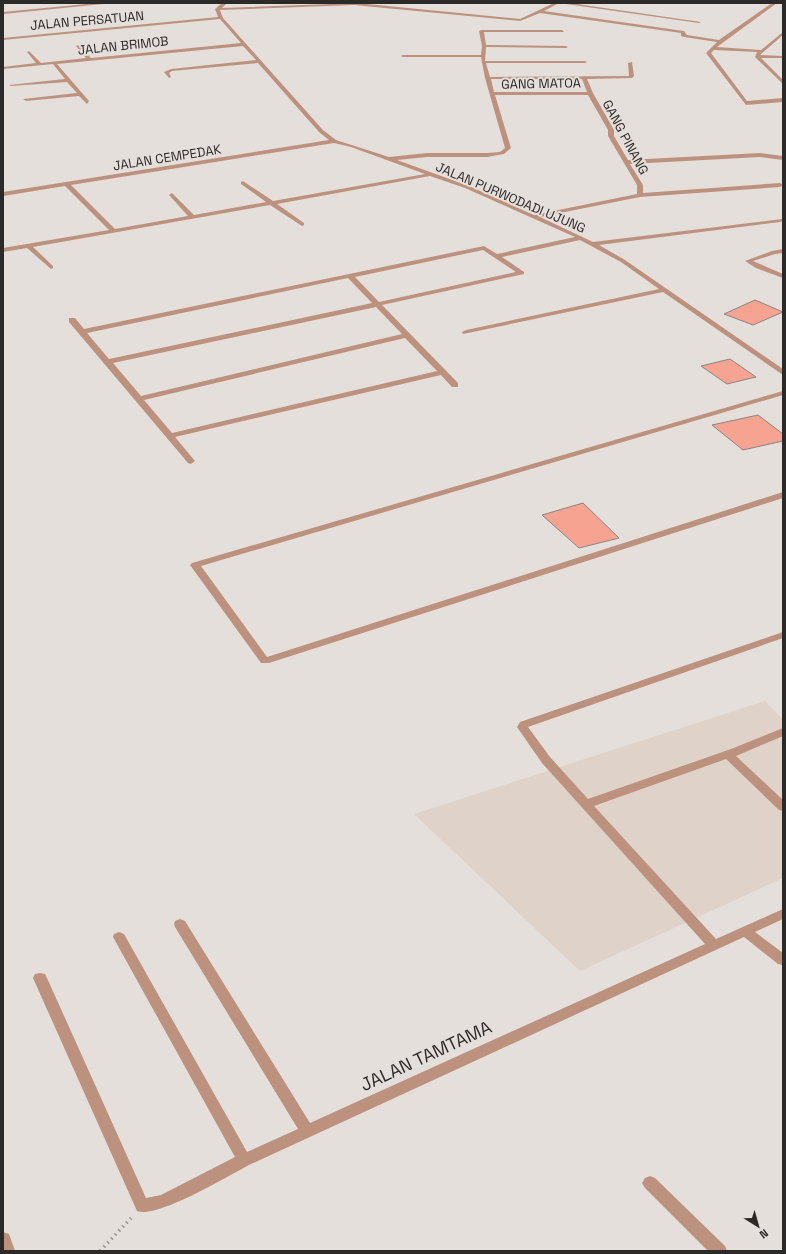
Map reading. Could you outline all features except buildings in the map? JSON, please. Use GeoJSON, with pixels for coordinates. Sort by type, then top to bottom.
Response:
{"type":"FeatureCollection","features":[{"type":"Feature","properties":{"kind":"street"},"geometry":{"type":"LineString","coordinates":[[3,13],[111,3]]}},
{"type":"Feature","properties":{"kind":"street"},"geometry":{"type":"LineString","coordinates":[[281,6],[287,3]]}},
{"type":"Feature","properties":{"kind":"street"},"geometry":{"type":"LineString","coordinates":[[219,5],[281,6],[354,4],[514,20],[525,19],[557,3]]}},
{"type":"Feature","properties":{"kind":"street"},"geometry":{"type":"LineString","coordinates":[[561,3],[699,22]]}},
{"type":"Feature","properties":{"kind":"street"},"geometry":{"type":"LineString","coordinates":[[775,3],[720,40],[708,53],[746,103],[783,100]]}},
{"type":"Feature","properties":{"kind":"street","name":"JALAN PURWODADI UJUNG"},"geometry":{"type":"LineString","coordinates":[[219,5],[221,18],[321,131],[334,141],[353,146],[467,187],[593,244],[624,261],[783,374]]}},
{"type":"Feature","properties":{"kind":"street"},"geometry":{"type":"LineString","coordinates":[[539,12],[676,30],[684,32],[683,35],[686,36],[720,40]]}},
{"type":"Feature","properties":{"kind":"street","name":"JALAN PERSATUAN"},"geometry":{"type":"LineString","coordinates":[[3,39],[221,18]]}},
{"type":"Feature","properties":{"kind":"street"},"geometry":{"type":"LineString","coordinates":[[386,159],[420,156],[502,153],[508,148],[487,78],[483,62],[484,46],[481,31],[477,26]]}},
{"type":"Feature","properties":{"kind":"street"},"geometry":{"type":"LineString","coordinates":[[481,31],[562,31]]}},
{"type":"Feature","properties":{"kind":"street"},"geometry":{"type":"LineString","coordinates":[[757,56],[783,34]]}},
{"type":"Feature","properties":{"kind":"street","name":"JALAN BRIMOB"},"geometry":{"type":"LineString","coordinates":[[3,68],[245,44]]}},
{"type":"Feature","properties":{"kind":"street"},"geometry":{"type":"LineString","coordinates":[[78,46],[90,60]]}},
{"type":"Feature","properties":{"kind":"street"},"geometry":{"type":"LineString","coordinates":[[484,46],[566,47]]}},
{"type":"Feature","properties":{"kind":"street"},"geometry":{"type":"LineString","coordinates":[[712,48],[762,51]]}},
{"type":"Feature","properties":{"kind":"street"},"geometry":{"type":"LineString","coordinates":[[29,52],[40,65]]}},
{"type":"Feature","properties":{"kind":"street"},"geometry":{"type":"LineString","coordinates":[[403,56],[484,56]]}},
{"type":"Feature","properties":{"kind":"street"},"geometry":{"type":"LineString","coordinates":[[757,56],[783,58]]}},
{"type":"Feature","properties":{"kind":"street"},"geometry":{"type":"LineString","coordinates":[[757,56],[783,83]]}},
{"type":"Feature","properties":{"kind":"street"},"geometry":{"type":"LineString","coordinates":[[169,77],[166,72],[171,70],[260,61]]}},
{"type":"Feature","properties":{"kind":"street"},"geometry":{"type":"LineString","coordinates":[[483,62],[585,62]]}},
{"type":"Feature","properties":{"kind":"street"},"geometry":{"type":"LineString","coordinates":[[54,63],[87,102]]}},
{"type":"Feature","properties":{"kind":"street"},"geometry":{"type":"LineString","coordinates":[[487,78],[632,76],[630,63]]}},
{"type":"Feature","properties":{"kind":"street","name":"GANG PINANG"},"geometry":{"type":"LineString","coordinates":[[532,217],[553,211],[640,195],[640,185],[611,136],[611,130],[590,93],[584,77]]}},
{"type":"Feature","properties":{"kind":"street"},"geometry":{"type":"LineString","coordinates":[[11,85],[68,80]]}},
{"type":"Feature","properties":{"kind":"street","name":"GANG MATOA"},"geometry":{"type":"LineString","coordinates":[[492,94],[590,93]]}},
{"type":"Feature","properties":{"kind":"street"},"geometry":{"type":"LineString","coordinates":[[26,99],[80,94]]}},
{"type":"Feature","properties":{"kind":"street","name":"JALAN CEMPEDAK"},"geometry":{"type":"LineString","coordinates":[[3,194],[334,141]]}},
{"type":"Feature","properties":{"kind":"street"},"geometry":{"type":"LineString","coordinates":[[627,162],[760,155],[783,158]]}},
{"type":"Feature","properties":{"kind":"street"},"geometry":{"type":"LineString","coordinates":[[3,250],[430,174]]}},
{"type":"Feature","properties":{"kind":"street"},"geometry":{"type":"LineString","coordinates":[[242,183],[302,224]]}},
{"type":"Feature","properties":{"kind":"street"},"geometry":{"type":"LineString","coordinates":[[67,184],[114,231]]}},
{"type":"Feature","properties":{"kind":"street"},"geometry":{"type":"LineString","coordinates":[[640,195],[780,185]]}},
{"type":"Feature","properties":{"kind":"street"},"geometry":{"type":"LineString","coordinates":[[172,195],[193,217]]}},
{"type":"Feature","properties":{"kind":"street"},"geometry":{"type":"LineString","coordinates":[[593,244],[780,220]]}},
{"type":"Feature","properties":{"kind":"street"},"geometry":{"type":"LineString","coordinates":[[496,256],[581,238]]}},
{"type":"Feature","properties":{"kind":"street"},"geometry":{"type":"LineString","coordinates":[[28,246],[51,267]]}},
{"type":"Feature","properties":{"kind":"street"},"geometry":{"type":"LineString","coordinates":[[82,332],[484,248],[522,273],[108,362]]}},
{"type":"Feature","properties":{"kind":"street"},"geometry":{"type":"LineString","coordinates":[[783,250],[748,261],[758,267],[783,276]]}},
{"type":"Feature","properties":{"kind":"street"},"geometry":{"type":"LineString","coordinates":[[350,276],[455,385]]}},
{"type":"Feature","properties":{"kind":"street"},"geometry":{"type":"LineString","coordinates":[[466,332],[664,290]]}},
{"type":"Feature","properties":{"kind":"street"},"geometry":{"type":"LineString","coordinates":[[72,320],[191,461]]}},
{"type":"Feature","properties":{"kind":"street"},"geometry":{"type":"LineString","coordinates":[[139,399],[406,335]]}},
{"type":"Feature","properties":{"kind":"street"},"geometry":{"type":"LineString","coordinates":[[171,436],[442,372]]}},
{"type":"Feature","properties":{"kind":"street"},"geometry":{"type":"LineString","coordinates":[[783,393],[195,566],[265,661],[783,495]]}},
{"type":"Feature","properties":{"kind":"street"},"geometry":{"type":"LineString","coordinates":[[713,945],[546,760],[523,730],[524,724],[783,635]]}},
{"type":"Feature","properties":{"kind":"street"},"geometry":{"type":"LineString","coordinates":[[586,804],[727,754],[783,732]]}},
{"type":"Feature","properties":{"kind":"street"},"geometry":{"type":"LineString","coordinates":[[727,754],[783,807]]}},
{"type":"Feature","properties":{"kind":"street","name":"JALAN TAMTAMA"},"geometry":{"type":"LineString","coordinates":[[142,1206],[164,1201],[244,1160],[783,914]]}},
{"type":"Feature","properties":{"kind":"street"},"geometry":{"type":"LineString","coordinates":[[180,924],[307,1131]]}},
{"type":"Feature","properties":{"kind":"street"},"geometry":{"type":"LineString","coordinates":[[744,931],[783,960]]}},
{"type":"Feature","properties":{"kind":"street"},"geometry":{"type":"LineString","coordinates":[[119,937],[244,1160]]}},
{"type":"Feature","properties":{"kind":"street"},"geometry":{"type":"LineString","coordinates":[[40,978],[142,1206]]}},
{"type":"Feature","properties":{"kind":"street"},"geometry":{"type":"LineString","coordinates":[[650,1183],[719,1251]]}},
{"type":"Feature","properties":{"kind":"street"},"geometry":{"type":"LineString","coordinates":[[3,1239],[8,1251]]}},
{"type":"Feature","properties":{"kind":"path"},"geometry":{"type":"LineString","coordinates":[[100,1251],[142,1206]]}},
{"type":"Feature","properties":{"kind":"shaded area"},"geometry":{"type":"Polygon","coordinates":[[[765,701],[783,720],[783,878],[580,971],[414,814],[765,701]]]}}]}
